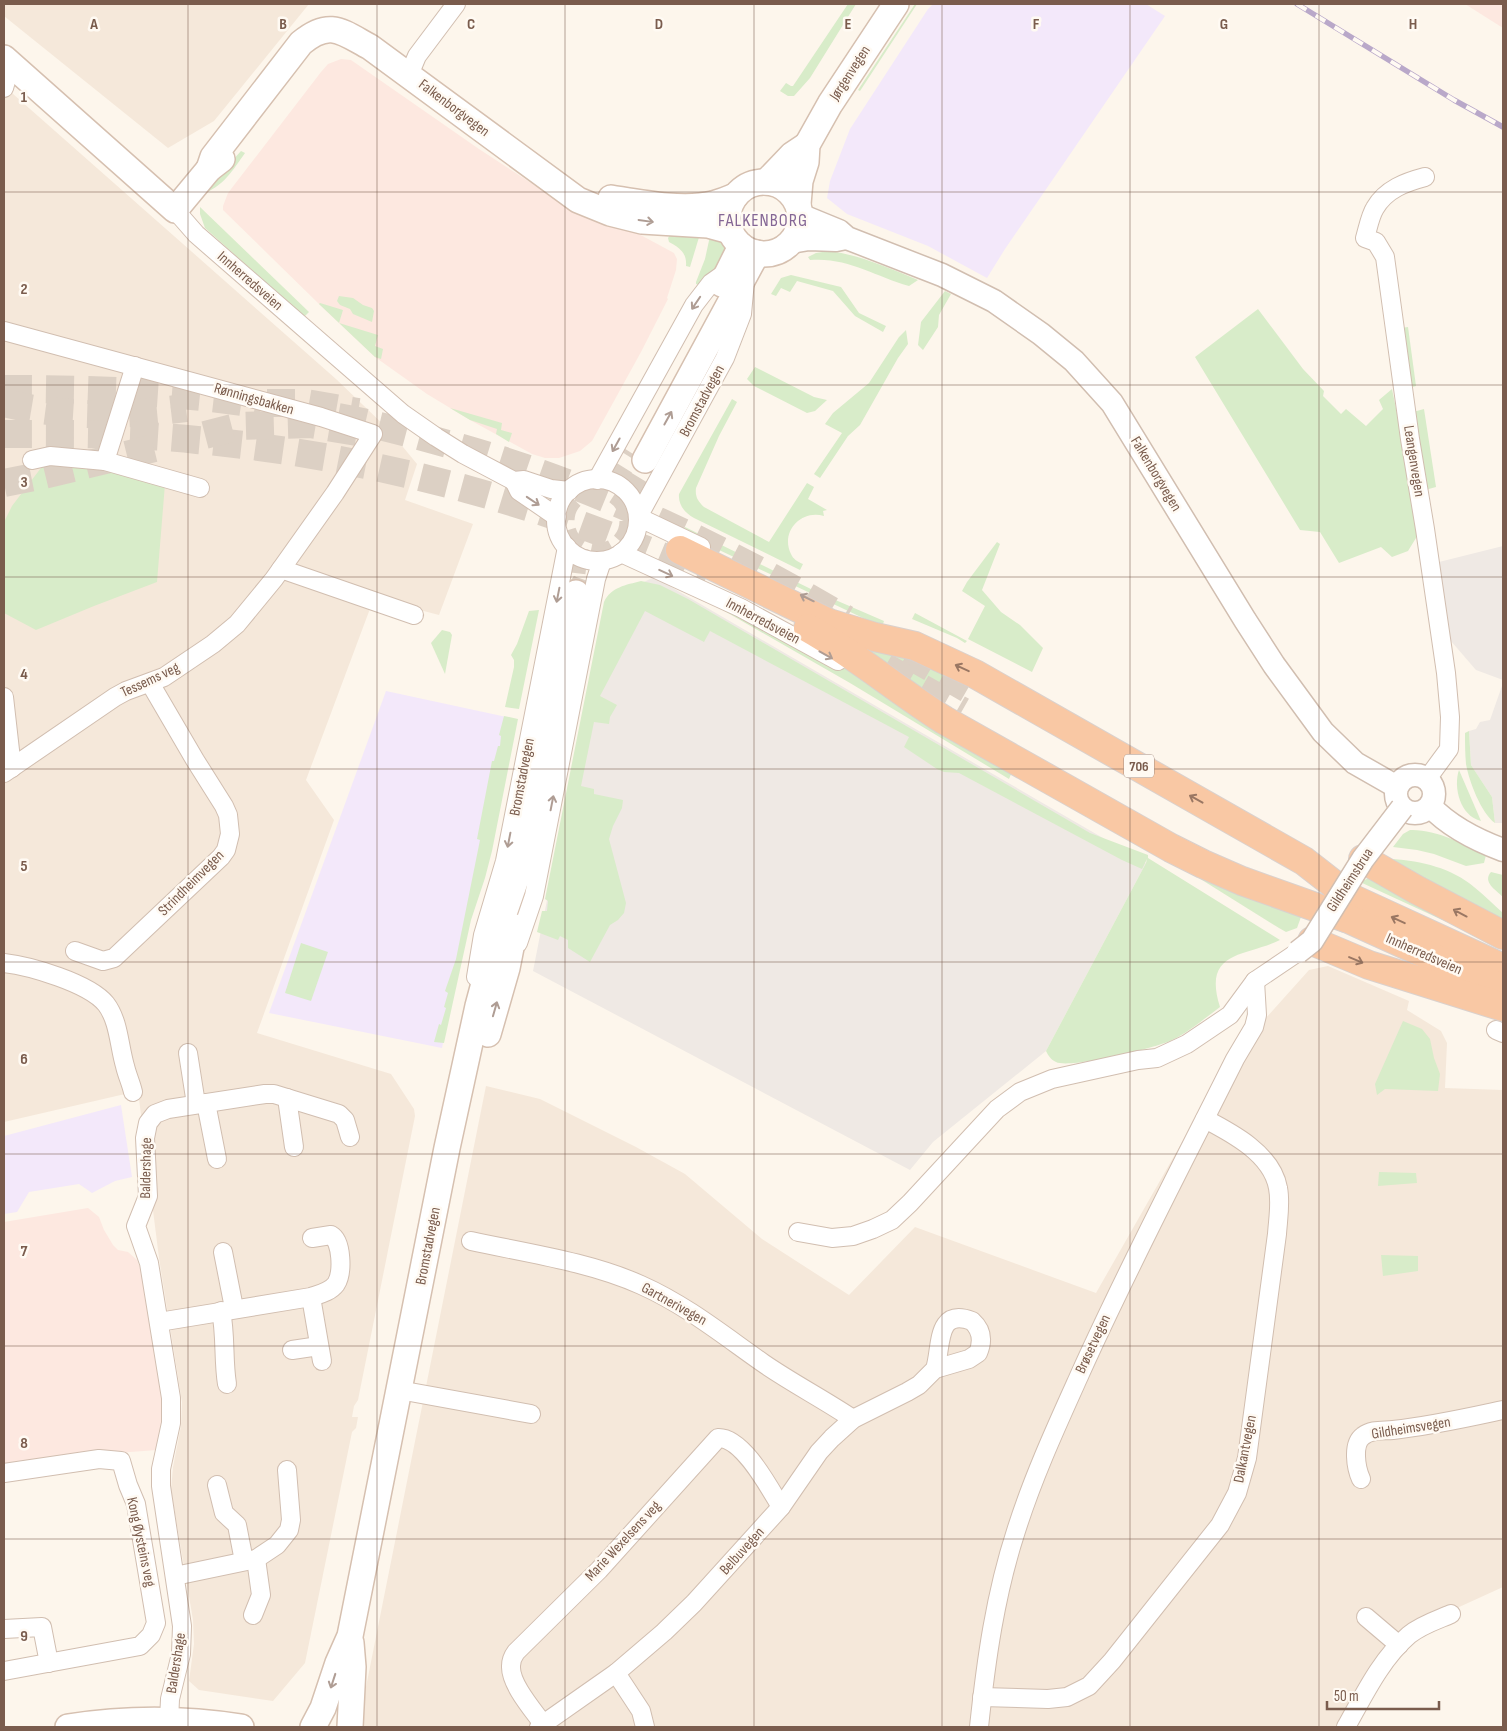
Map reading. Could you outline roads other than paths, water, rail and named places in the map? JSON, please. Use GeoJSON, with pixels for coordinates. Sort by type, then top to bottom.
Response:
{"type":"FeatureCollection","features":[{"type":"Feature","properties":{"kind":"highway","name":"706"},"geometry":{"type":"LineString","coordinates":[[677,556],[830,623],[875,637],[915,646],[975,674],[1304,861],[1350,909],[1242,881],[1171,848],[944,720],[848,652],[677,556]]}},
{"type":"Feature","properties":{"kind":"highway","name":"706"},"geometry":{"type":"LineString","coordinates":[[968,702],[1179,832],[1350,909]]}},
{"type":"Feature","properties":{"kind":"highway"},"geometry":{"type":"LineString","coordinates":[[1363,859],[1503,935]]}},
{"type":"Feature","properties":{"kind":"highway","name":"Innherredsveien"},"geometry":{"type":"LineString","coordinates":[[1350,909],[1503,968]]}},
{"type":"Feature","properties":{"kind":"highway","name":"Innherredsveien"},"geometry":{"type":"LineString","coordinates":[[1350,909],[1503,989]]}},
{"type":"Feature","properties":{"kind":"highway"},"geometry":{"type":"LineString","coordinates":[[1305,946],[1369,965],[1501,1023]]}},
{"type":"Feature","properties":{"kind":"main road","name":"Jørgenvegen"},"geometry":{"type":"LineString","coordinates":[[799,210],[800,181],[806,162],[808,145],[830,104],[896,4]]}},
{"type":"Feature","properties":{"kind":"main road","name":"Falkenborgvegen"},"geometry":{"type":"LineString","coordinates":[[175,210],[209,169],[213,157],[301,43],[310,35],[320,31],[341,31],[370,47],[578,200],[610,213],[642,221],[708,225],[743,243]]}},
{"type":"Feature","properties":{"kind":"main road","name":"Innherredsveien"},"geometry":{"type":"LineString","coordinates":[[4,76],[175,210]]}},
{"type":"Feature","properties":{"kind":"main road","name":"Jørgenvegen"},"geometry":{"type":"LineString","coordinates":[[766,182],[792,155],[808,145]]}},
{"type":"Feature","properties":{"kind":"main road","name":"Falkenborgvegen"},"geometry":{"type":"LineString","coordinates":[[553,182],[606,197],[644,203],[688,206],[712,204],[735,196]]}},
{"type":"Feature","properties":{"kind":"main road"},"geometry":{"type":"LineString","coordinates":[[766,182],[783,187],[792,195],[799,210],[799,226],[791,242],[775,252],[766,254],[743,243],[728,213],[735,196],[749,185],[766,182]]}},
{"type":"Feature","properties":{"kind":"main road","name":"Bromstadvegen"},"geometry":{"type":"LineString","coordinates":[[638,456],[737,274],[743,243]]}},
{"type":"Feature","properties":{"kind":"main road","name":"Bromstadvegen"},"geometry":{"type":"LineString","coordinates":[[458,1103],[474,1080],[507,968],[522,891],[524,856],[576,593]]}},
{"type":"Feature","properties":{"kind":"main road","name":"Bromstadvegen"},"geometry":{"type":"LineString","coordinates":[[314,1727],[350,1636],[447,1148],[478,1006],[499,928],[524,856]]}},
{"type":"Feature","properties":{"kind":"main road","name":"Bromstadvegen"},"geometry":{"type":"LineString","coordinates":[[350,1636],[353,1667],[350,1727]]}},
{"type":"Feature","properties":{"kind":"main road"},"geometry":{"type":"LineString","coordinates":[[68,1727],[122,1721],[169,1721],[241,1727]]}},
{"type":"Feature","properties":{"kind":"main road"},"geometry":{"type":"LineString","coordinates":[[314,1727],[328,1724],[340,1727]]}},
{"type":"Feature","properties":{"kind":"street"},"geometry":{"type":"LineString","coordinates":[[409,75],[417,56],[456,4]]}},
{"type":"Feature","properties":{"kind":"street","name":"Leangenvegen"},"geometry":{"type":"LineString","coordinates":[[1425,177],[1400,184],[1375,207],[1365,238],[1376,242],[1385,256],[1407,422],[1425,528],[1446,673],[1450,717],[1449,749],[1427,779]]}},
{"type":"Feature","properties":{"kind":"street","name":"Innherredsveien"},"geometry":{"type":"LineString","coordinates":[[175,210],[196,234],[403,414],[463,454],[514,481],[524,480],[551,489],[569,491]]}},
{"type":"Feature","properties":{"kind":"street","name":"Falkenborgvegen"},"geometry":{"type":"LineString","coordinates":[[799,210],[839,231],[847,238],[942,275],[978,293],[1042,334],[1074,361],[1116,410],[1250,628],[1274,665],[1323,732],[1354,763],[1400,797],[1406,811],[1416,813],[1430,806]]}},
{"type":"Feature","properties":{"kind":"street","name":"Falkenborgvegen"},"geometry":{"type":"LineString","coordinates":[[791,242],[809,238],[836,240],[847,238]]}},
{"type":"Feature","properties":{"kind":"street","name":"Bromstadvegen"},"geometry":{"type":"LineString","coordinates":[[597,480],[694,305],[712,283],[737,274],[742,314],[725,358],[638,517]]}},
{"type":"Feature","properties":{"kind":"street","name":"Rønningsbakken"},"geometry":{"type":"LineString","coordinates":[[4,331],[321,417],[373,434]]}},
{"type":"Feature","properties":{"kind":"street"},"geometry":{"type":"LineString","coordinates":[[106,461],[135,366]]}},
{"type":"Feature","properties":{"kind":"street","name":"Tessems veg"},"geometry":{"type":"LineString","coordinates":[[8,771],[115,697],[150,683],[183,665],[237,624],[281,569],[335,493],[373,434]]}},
{"type":"Feature","properties":{"kind":"street"},"geometry":{"type":"LineString","coordinates":[[32,460],[50,456],[106,461],[200,488]]}},
{"type":"Feature","properties":{"kind":"street"},"geometry":{"type":"LineString","coordinates":[[597,480],[611,482],[624,489],[633,501],[638,517],[634,538],[622,553],[602,561],[583,558],[567,547],[560,536],[557,517],[560,504],[569,491],[582,483],[597,480]]}},
{"type":"Feature","properties":{"kind":"street","name":"Innherredsveien"},"geometry":{"type":"LineString","coordinates":[[514,481],[519,491],[557,517]]}},
{"type":"Feature","properties":{"kind":"street","name":"706"},"geometry":{"type":"LineString","coordinates":[[638,517],[815,602],[915,646]]}},
{"type":"Feature","properties":{"kind":"street","name":"Bromstadvegen"},"geometry":{"type":"LineString","coordinates":[[478,1006],[476,972],[479,953],[505,862],[567,547]]}},
{"type":"Feature","properties":{"kind":"street","name":"Innherredsveien"},"geometry":{"type":"LineString","coordinates":[[622,553],[740,608],[836,660],[903,692]]}},
{"type":"Feature","properties":{"kind":"street","name":"Bromstadvegen"},"geometry":{"type":"LineString","coordinates":[[507,968],[525,927],[534,896],[596,579],[602,561]]}},
{"type":"Feature","properties":{"kind":"street"},"geometry":{"type":"LineString","coordinates":[[281,569],[414,615]]}},
{"type":"Feature","properties":{"kind":"street","name":"Strindheimvegen"},"geometry":{"type":"LineString","coordinates":[[75,951],[103,961],[114,958],[221,858],[228,842],[230,824],[224,806],[150,683]]}},
{"type":"Feature","properties":{"kind":"street"},"geometry":{"type":"LineString","coordinates":[[4,697],[8,771]]}},
{"type":"Feature","properties":{"kind":"street"},"geometry":{"type":"LineString","coordinates":[[1400,797],[1400,782],[1416,775],[1427,779],[1433,789],[1433,801],[1430,806],[1441,817],[1473,837],[1503,850]]}},
{"type":"Feature","properties":{"kind":"street","name":"Gildheimsbrua"},"geometry":{"type":"LineString","coordinates":[[1305,946],[1363,859],[1400,797]]}},
{"type":"Feature","properties":{"kind":"street"},"geometry":{"type":"LineString","coordinates":[[798,1232],[832,1238],[853,1236],[892,1220],[997,1109],[1020,1092],[1052,1079],[1138,1060],[1157,1058],[1174,1050],[1200,1036],[1230,1015],[1255,981],[1305,946]]}},
{"type":"Feature","properties":{"kind":"street"},"geometry":{"type":"LineString","coordinates":[[4,963],[21,965],[83,987],[106,1004],[116,1029],[124,1066],[134,1092]]}},
{"type":"Feature","properties":{"kind":"street","name":"Brøsetvegen"},"geometry":{"type":"LineString","coordinates":[[979,1727],[986,1659],[1015,1532],[1029,1491],[1060,1417],[1134,1257],[1254,1027],[1257,1015],[1255,981]]}},
{"type":"Feature","properties":{"kind":"street"},"geometry":{"type":"LineString","coordinates":[[188,1053],[217,1159]]}},
{"type":"Feature","properties":{"kind":"street","name":"Baldershage"},"geometry":{"type":"LineString","coordinates":[[169,1721],[170,1699],[181,1654],[182,1640],[180,1610],[161,1486],[161,1469],[171,1422],[171,1398],[149,1263],[136,1226],[148,1196],[145,1148],[147,1129],[152,1118],[160,1111],[266,1094],[287,1098],[343,1116],[350,1137]]}},
{"type":"Feature","properties":{"kind":"street"},"geometry":{"type":"LineString","coordinates":[[287,1098],[294,1148]]}},
{"type":"Feature","properties":{"kind":"street","name":"Dalkantvegen"},"geometry":{"type":"LineString","coordinates":[[982,1697],[1048,1699],[1072,1695],[1089,1686],[1106,1669],[1220,1525],[1237,1493],[1247,1458],[1277,1234],[1280,1198],[1278,1186],[1268,1164],[1250,1148],[1205,1118]]}},
{"type":"Feature","properties":{"kind":"street"},"geometry":{"type":"LineString","coordinates":[[159,1322],[311,1297],[324,1293],[337,1283],[340,1275],[341,1265],[336,1239],[334,1236],[312,1238]]}},
{"type":"Feature","properties":{"kind":"street","name":"Gartnerivegen"},"geometry":{"type":"LineString","coordinates":[[471,1241],[580,1265],[640,1284],[706,1321],[768,1366],[853,1419]]}},
{"type":"Feature","properties":{"kind":"street"},"geometry":{"type":"LineString","coordinates":[[223,1252],[228,1310],[224,1358],[227,1384]]}},
{"type":"Feature","properties":{"kind":"street"},"geometry":{"type":"LineString","coordinates":[[292,1350],[320,1353],[311,1297]]}},
{"type":"Feature","properties":{"kind":"street","name":"Belbuvegen"},"geometry":{"type":"LineString","coordinates":[[541,1726],[616,1673],[694,1603],[781,1507],[819,1452],[832,1438],[853,1419],[919,1385],[935,1369]]}},
{"type":"Feature","properties":{"kind":"street"},"geometry":{"type":"LineString","coordinates":[[399,1390],[531,1414]]}},
{"type":"Feature","properties":{"kind":"street","name":"Gildheimsvegen"},"geometry":{"type":"LineString","coordinates":[[1361,1479],[1357,1470],[1357,1444],[1362,1436],[1371,1432],[1430,1426],[1503,1410]]}},
{"type":"Feature","properties":{"kind":"street","name":"Marie Wexelsens veg"},"geometry":{"type":"LineString","coordinates":[[541,1726],[520,1692],[510,1668],[516,1652],[598,1570],[718,1438],[723,1438],[740,1448],[751,1460],[781,1507]]}},
{"type":"Feature","properties":{"kind":"street","name":"Kong Øysteins veg"},"geometry":{"type":"LineString","coordinates":[[4,1473],[98,1459],[121,1461],[136,1504],[156,1623],[151,1635],[140,1646],[4,1671]]}},
{"type":"Feature","properties":{"kind":"street"},"geometry":{"type":"LineString","coordinates":[[174,1576],[250,1560],[277,1545],[289,1530],[291,1509],[287,1470]]}},
{"type":"Feature","properties":{"kind":"street"},"geometry":{"type":"LineString","coordinates":[[217,1485],[224,1513],[237,1525],[261,1595],[253,1615]]}},
{"type":"Feature","properties":{"kind":"street"},"geometry":{"type":"LineString","coordinates":[[1346,1727],[1377,1672],[1399,1645],[1410,1634],[1451,1614]]}},
{"type":"Feature","properties":{"kind":"street"},"geometry":{"type":"LineString","coordinates":[[1366,1617],[1399,1645]]}},
{"type":"Feature","properties":{"kind":"street"},"geometry":{"type":"LineString","coordinates":[[4,1629],[42,1627],[50,1663]]}},
{"type":"Feature","properties":{"kind":"street"},"geometry":{"type":"LineString","coordinates":[[616,1673],[641,1711],[645,1727]]}},
{"type":"Feature","properties":{"kind":"tunnel"},"geometry":{"type":"LineString","coordinates":[[4,389],[165,394],[261,405]]}},
{"type":"Feature","properties":{"kind":"tunnel"},"geometry":{"type":"LineString","coordinates":[[4,403],[50,411],[95,414],[139,413],[186,408]]}},
{"type":"Feature","properties":{"kind":"tunnel"},"geometry":{"type":"LineString","coordinates":[[267,403],[306,403],[358,412]]}},
{"type":"Feature","properties":{"kind":"tunnel"},"geometry":{"type":"LineString","coordinates":[[338,417],[400,431],[491,457],[596,494],[698,540],[797,591],[846,619]]}},
{"type":"Feature","properties":{"kind":"tunnel"},"geometry":{"type":"LineString","coordinates":[[205,435],[240,426],[310,424],[357,432]]}},
{"type":"Feature","properties":{"kind":"tunnel"},"geometry":{"type":"LineString","coordinates":[[4,434],[125,435],[197,440],[263,447],[393,471],[521,505],[584,526],[707,576]]}},
{"type":"Feature","properties":{"kind":"tunnel"},"geometry":{"type":"LineString","coordinates":[[4,483],[163,446]]}},
{"type":"Feature","properties":{"kind":"tunnel"},"geometry":{"type":"LineString","coordinates":[[608,487],[630,452]]}},
{"type":"Feature","properties":{"kind":"tunnel"},"geometry":{"type":"LineString","coordinates":[[623,497],[645,460]]}},
{"type":"Feature","properties":{"kind":"tunnel"},"geometry":{"type":"LineString","coordinates":[[597,486],[610,489],[622,496],[629,508],[632,521],[629,534],[622,546],[610,553],[597,556],[584,553],[572,546],[565,534],[562,521],[565,508],[572,496],[584,489],[597,486]]}},
{"type":"Feature","properties":{"kind":"tunnel"},"geometry":{"type":"LineString","coordinates":[[576,548],[572,581],[576,593],[584,584],[594,555]]}},
{"type":"Feature","properties":{"kind":"tunnel"},"geometry":{"type":"LineString","coordinates":[[907,654],[973,692]]}},
{"type":"Feature","properties":{"kind":"tunnel"},"geometry":{"type":"LineString","coordinates":[[885,667],[962,711]]}},
{"type":"Feature","properties":{"kind":"railway"},"geometry":{"type":"LineString","coordinates":[[1297,4],[1454,100],[1503,127]]}},
{"type":"Feature","properties":{"kind":"district","name":"FALKENBORG"},"geometry":{"type":"Point","coordinates":[763,220]}}]}
